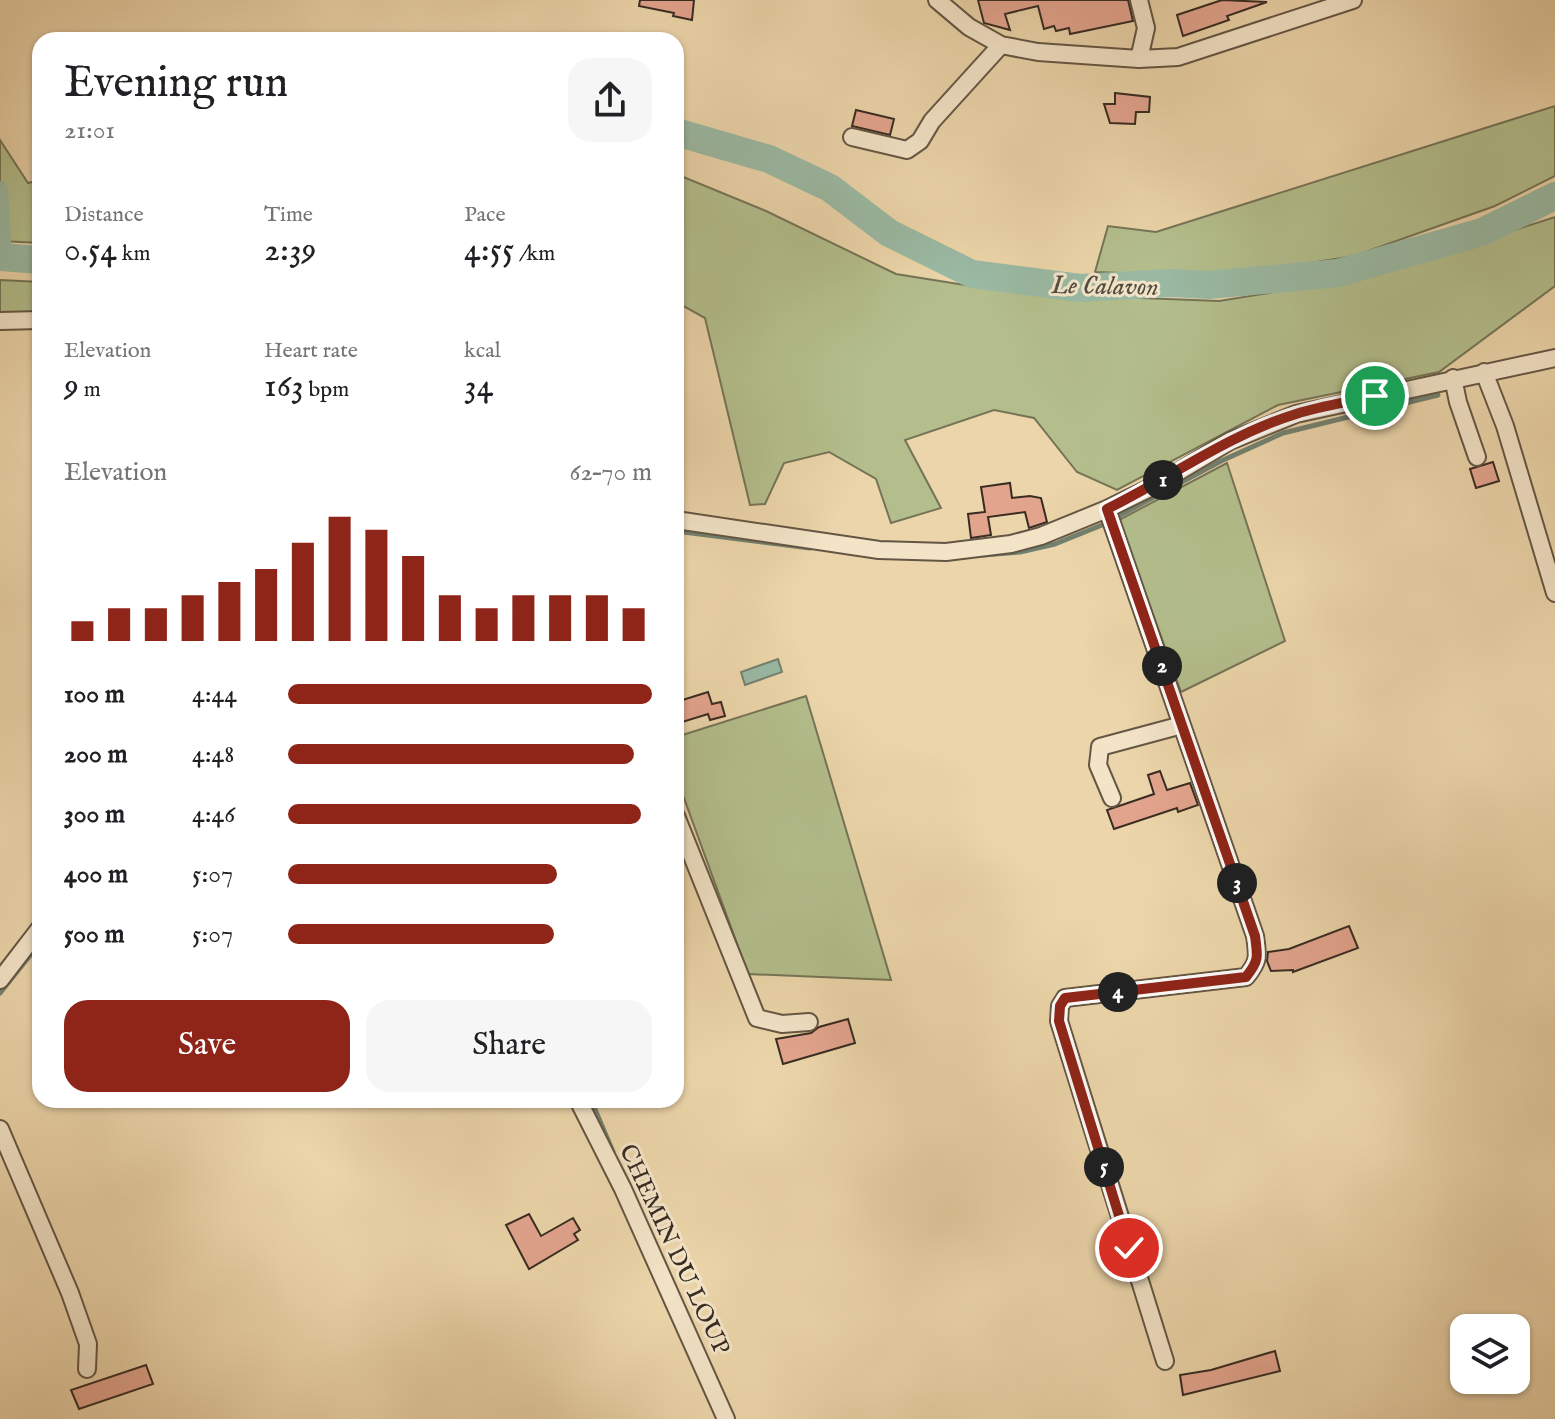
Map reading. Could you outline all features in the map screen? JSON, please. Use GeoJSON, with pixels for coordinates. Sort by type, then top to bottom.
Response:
{"type":"FeatureCollection","features":[{"type":"Feature","properties":{"kind":"street"},"geometry":{"type":"LineString","coordinates":[[937,0],[969,27],[1001,45],[1038,52],[1139,59],[1178,57],[1353,0]]}},
{"type":"Feature","properties":{"kind":"street"},"geometry":{"type":"LineString","coordinates":[[1139,0],[1146,28],[1139,59]]}},
{"type":"Feature","properties":{"kind":"street"},"geometry":{"type":"LineString","coordinates":[[852,137],[907,150],[920,141],[932,121],[1001,45]]}},
{"type":"Feature","properties":{"kind":"street"},"geometry":{"type":"LineString","coordinates":[[0,321],[32,320]]}},
{"type":"Feature","properties":{"kind":"street"},"geometry":{"type":"LineString","coordinates":[[684,521],[879,550],[946,552],[1011,544],[1041,536],[1107,509],[1156,485],[1230,441],[1296,414],[1555,358]]}},
{"type":"Feature","properties":{"kind":"street"},"geometry":{"type":"LineString","coordinates":[[1484,372],[1505,426],[1555,593]]}},
{"type":"Feature","properties":{"kind":"street"},"geometry":{"type":"LineString","coordinates":[[1453,378],[1477,457]]}},
{"type":"Feature","properties":{"kind":"street"},"geometry":{"type":"LineString","coordinates":[[1107,509],[1255,936],[1257,963],[1246,977],[1065,998],[1060,1006],[1059,1021],[1165,1361]]}},
{"type":"Feature","properties":{"kind":"street"},"geometry":{"type":"LineString","coordinates":[[1112,798],[1098,765],[1100,747],[1182,725]]}},
{"type":"Feature","properties":{"kind":"street"},"geometry":{"type":"LineString","coordinates":[[684,836],[757,1018],[782,1024],[809,1022]]}},
{"type":"Feature","properties":{"kind":"street"},"geometry":{"type":"LineString","coordinates":[[0,980],[32,938]]}},
{"type":"Feature","properties":{"kind":"street","name":"CHEMIN DU LOUP"},"geometry":{"type":"LineString","coordinates":[[582,1108],[623,1189],[726,1419]]}},
{"type":"Feature","properties":{"kind":"street"},"geometry":{"type":"LineString","coordinates":[[0,1129],[70,1293],[88,1344],[87,1369]]}},
{"type":"Feature","properties":{"kind":"shaded area"},"geometry":{"type":"Polygon","coordinates":[[[1555,106],[1555,176],[1495,206],[1354,256],[1221,277],[1095,272],[1108,226],[1156,232],[1555,106]]]}},
{"type":"Feature","properties":{"kind":"shaded area"},"geometry":{"type":"Polygon","coordinates":[[[0,140],[28,183],[32,182],[32,243],[0,241],[0,140]]]}},
{"type":"Feature","properties":{"kind":"shaded area"},"geometry":{"type":"Polygon","coordinates":[[[684,177],[766,211],[896,274],[971,286],[1114,297],[1219,301],[1373,276],[1555,217],[1555,286],[1439,372],[1278,405],[1117,490],[1077,472],[1034,418],[994,410],[905,440],[941,508],[891,523],[876,479],[829,452],[784,463],[765,504],[750,505],[705,318],[684,306],[684,177]]]}},
{"type":"Feature","properties":{"kind":"shaded area"},"geometry":{"type":"Polygon","coordinates":[[[0,280],[32,282],[32,317],[0,318],[0,280]]]}},
{"type":"Feature","properties":{"kind":"shaded area"},"geometry":{"type":"Polygon","coordinates":[[[1227,463],[1285,641],[1181,692],[1119,520],[1227,463]]]}},
{"type":"Feature","properties":{"kind":"shaded area"},"geometry":{"type":"Polygon","coordinates":[[[778,659],[782,672],[745,685],[741,672],[778,659]]]}},
{"type":"Feature","properties":{"kind":"shaded area"},"geometry":{"type":"Polygon","coordinates":[[[806,696],[891,980],[748,974],[684,798],[684,734],[806,696]]]}},
{"type":"Feature","properties":{"kind":"building"},"geometry":{"type":"Polygon","coordinates":[[[640,0],[694,0],[692,20],[639,6],[640,0]]]}},
{"type":"Feature","properties":{"kind":"building"},"geometry":{"type":"Polygon","coordinates":[[[978,0],[1128,0],[1133,21],[1070,34],[1069,28],[1056,31],[1054,26],[1044,29],[1038,6],[1005,14],[1010,30],[984,23],[978,0]]]}},
{"type":"Feature","properties":{"kind":"building"},"geometry":{"type":"Polygon","coordinates":[[[1222,0],[1267,2],[1227,16],[1229,20],[1183,36],[1177,15],[1222,0]]]}},
{"type":"Feature","properties":{"kind":"building"},"geometry":{"type":"Polygon","coordinates":[[[1115,93],[1150,97],[1149,112],[1136,112],[1135,124],[1110,123],[1104,104],[1115,104],[1115,93]]]}},
{"type":"Feature","properties":{"kind":"building"},"geometry":{"type":"Polygon","coordinates":[[[856,110],[894,119],[890,135],[852,126],[856,110]]]}},
{"type":"Feature","properties":{"kind":"building"},"geometry":{"type":"Polygon","coordinates":[[[1493,462],[1499,481],[1476,488],[1470,469],[1493,462]]]}},
{"type":"Feature","properties":{"kind":"building"},"geometry":{"type":"Polygon","coordinates":[[[1010,483],[1012,498],[1041,498],[1047,522],[1029,528],[1025,512],[988,517],[991,535],[971,538],[968,514],[985,512],[981,487],[1010,483]]]}},
{"type":"Feature","properties":{"kind":"building"},"geometry":{"type":"Polygon","coordinates":[[[708,692],[712,704],[721,702],[725,716],[710,720],[708,714],[684,722],[684,700],[708,692]]]}},
{"type":"Feature","properties":{"kind":"building"},"geometry":{"type":"Polygon","coordinates":[[[1160,771],[1167,790],[1190,783],[1198,805],[1178,812],[1177,808],[1114,829],[1107,810],[1154,794],[1148,775],[1160,771]]]}},
{"type":"Feature","properties":{"kind":"building"},"geometry":{"type":"Polygon","coordinates":[[[1349,926],[1358,948],[1293,972],[1271,971],[1268,952],[1289,949],[1349,926]]]}},
{"type":"Feature","properties":{"kind":"building"},"geometry":{"type":"Polygon","coordinates":[[[848,1019],[855,1043],[783,1064],[776,1039],[811,1033],[819,1027],[848,1019]]]}},
{"type":"Feature","properties":{"kind":"building"},"geometry":{"type":"Polygon","coordinates":[[[529,1214],[541,1236],[573,1218],[580,1230],[574,1234],[578,1240],[529,1269],[506,1225],[529,1214]]]}},
{"type":"Feature","properties":{"kind":"building"},"geometry":{"type":"Polygon","coordinates":[[[1275,1351],[1280,1371],[1183,1395],[1180,1375],[1211,1370],[1275,1351]]]}},
{"type":"Feature","properties":{"kind":"building"},"geometry":{"type":"Polygon","coordinates":[[[146,1365],[153,1384],[79,1409],[71,1390],[146,1365]]]}},
{"type":"Feature","properties":{"kind":"waterway","name":"Le Calavon"},"geometry":{"type":"LineString","coordinates":[[684,134],[769,159],[830,188],[889,233],[972,274],[1080,288],[1170,283],[1209,285],[1338,273],[1482,232],[1555,196]]}},
{"type":"Feature","properties":{"kind":"waterway"},"geometry":{"type":"LineString","coordinates":[[0,189],[4,257]]}},
{"type":"Feature","properties":{"kind":"waterway","name":"Le Calavon"},"geometry":{"type":"LineString","coordinates":[[0,257],[32,259]]}},
{"type":"Feature","properties":{"kind":"waterway"},"geometry":{"type":"LineString","coordinates":[[983,555],[1020,552],[1055,544],[1102,525],[1221,461],[1283,433],[1438,395]]}},
{"type":"Feature","properties":{"kind":"waterway"},"geometry":{"type":"LineString","coordinates":[[684,532],[810,548]]}},
{"type":"Feature","properties":{"kind":"waterway"},"geometry":{"type":"LineString","coordinates":[[0,993],[32,953]]}},
{"type":"Feature","properties":{"kind":"waterway"},"geometry":{"type":"LineString","coordinates":[[594,1108],[613,1152]]}},
{"type":"Feature","properties":{"kind":"route"},"geometry":{"type":"LineString","coordinates":[[1129,1248],[1059,1021],[1060,1006],[1065,998],[1246,977],[1257,963],[1257,951],[1255,936],[1107,509],[1156,485],[1230,441],[1296,414],[1375,396]]}}]}
